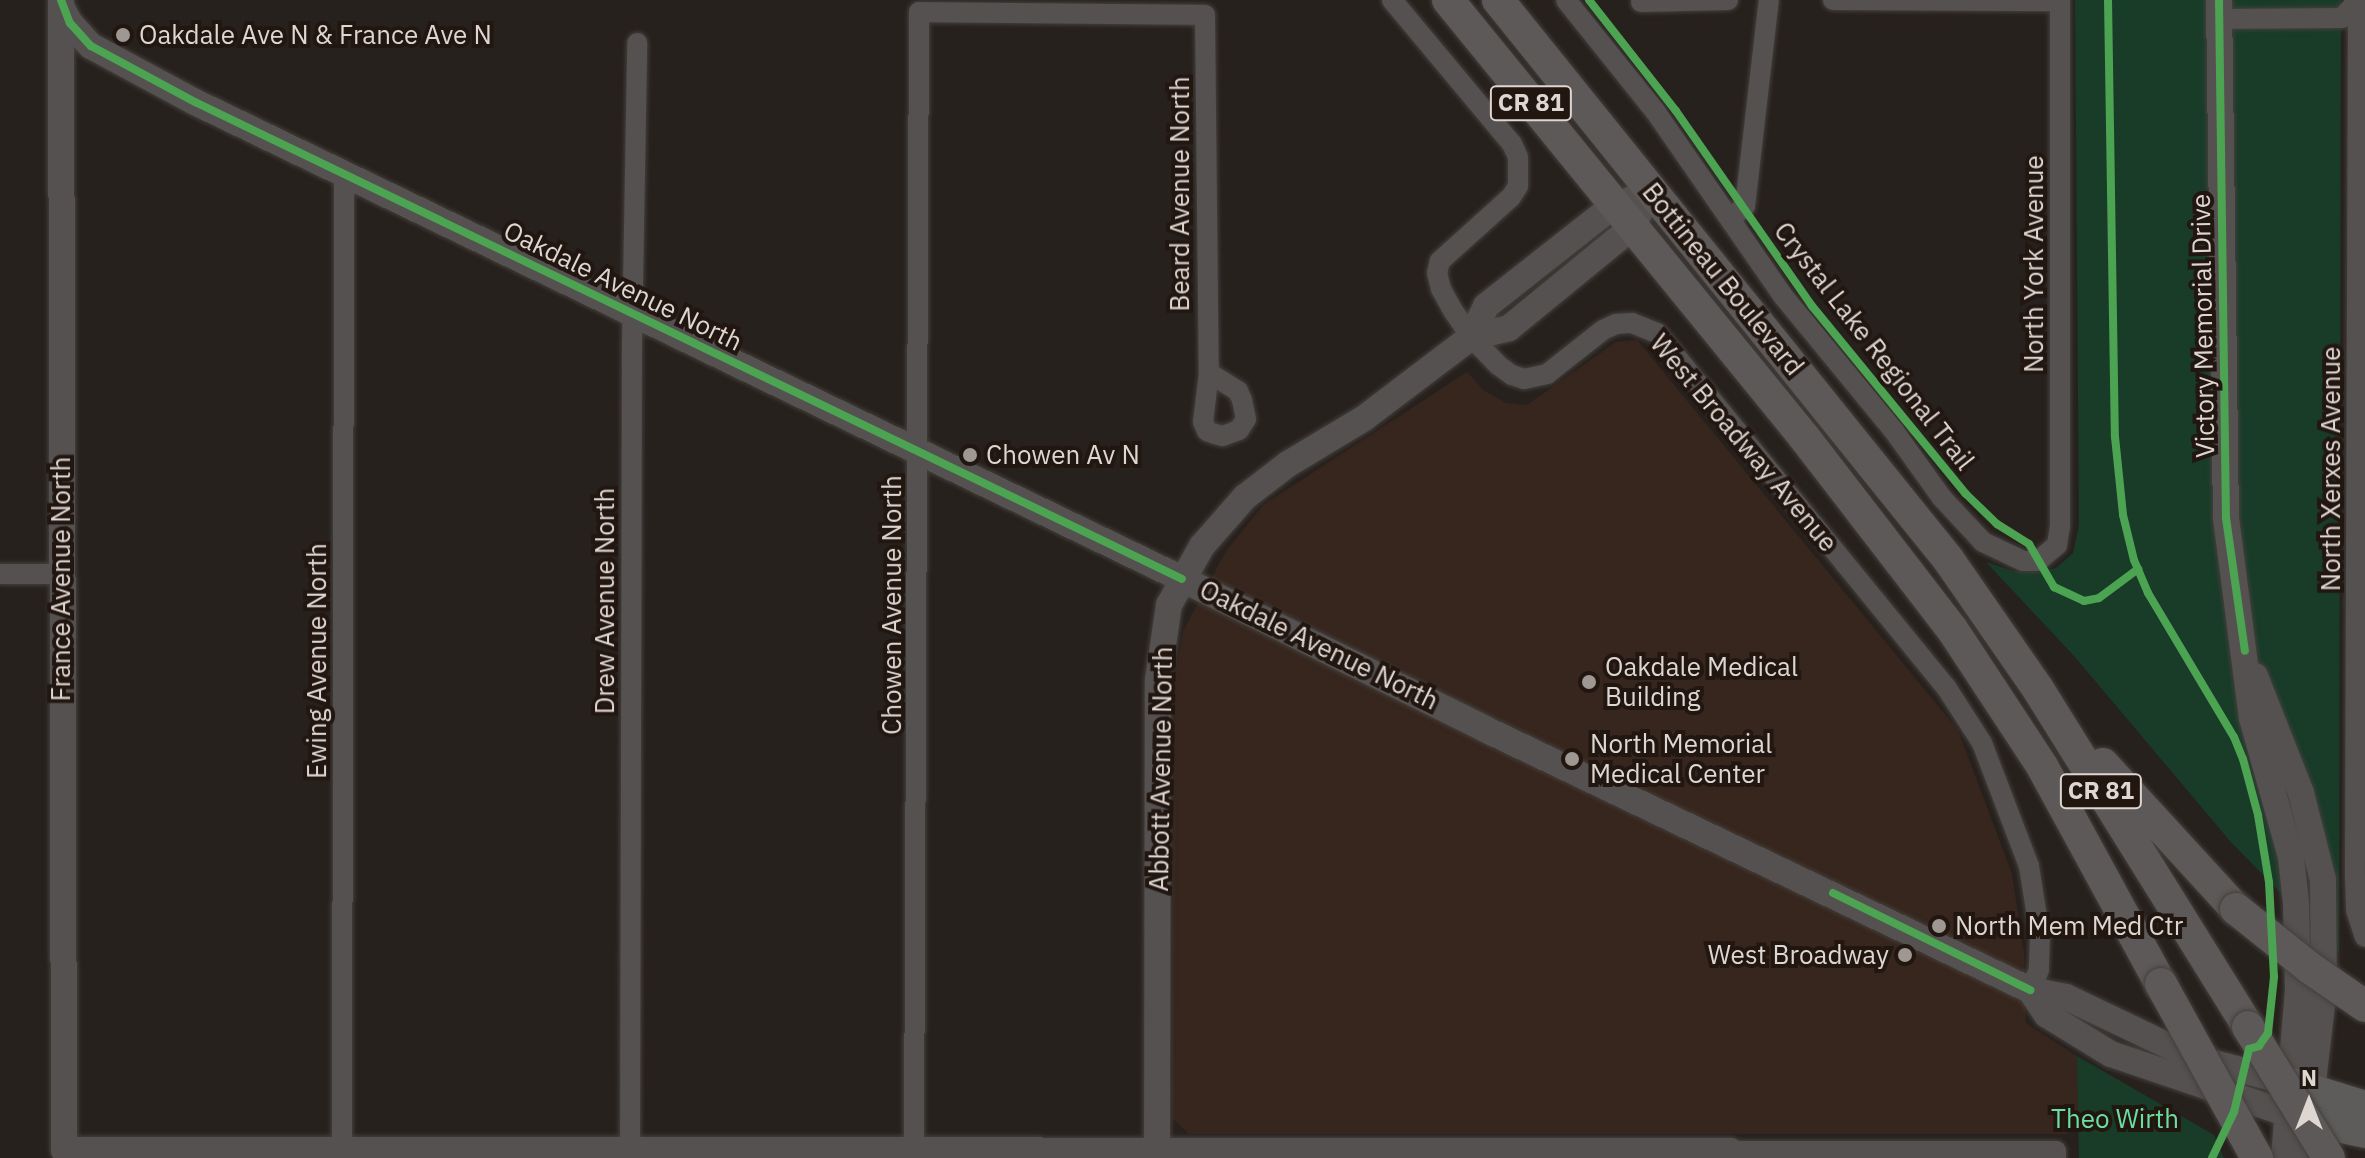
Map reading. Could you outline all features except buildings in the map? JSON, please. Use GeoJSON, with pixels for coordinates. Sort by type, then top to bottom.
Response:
{"type":"FeatureCollection","features":[{"type":"Feature","properties":{"kind":"main road","name":"Bottineau Boulevard"},"geometry":{"type":"LineString","coordinates":[[1448,0],[1804,437],[1976,663],[2042,766],[2257,1158]]}},
{"type":"Feature","properties":{"kind":"main road","name":"Bottineau Boulevard"},"geometry":{"type":"LineString","coordinates":[[1498,0],[1948,559],[1995,625]]}},
{"type":"Feature","properties":{"kind":"main road"},"geometry":{"type":"LineString","coordinates":[[1995,625],[2051,689],[2104,766],[2236,909],[2310,968],[2365,1006]]}},
{"type":"Feature","properties":{"kind":"main road","name":"CR 81"},"geometry":{"type":"LineString","coordinates":[[1995,625],[2038,689],[2329,1158]]}},
{"type":"Feature","properties":{"kind":"main road"},"geometry":{"type":"LineString","coordinates":[[2301,1086],[2365,1106]]}},
{"type":"Feature","properties":{"kind":"main road"},"geometry":{"type":"LineString","coordinates":[[2298,1118],[2365,1133]]}},
{"type":"Feature","properties":{"kind":"street","name":"West Broadway Avenue"},"geometry":{"type":"LineString","coordinates":[[1392,0],[1512,144],[1518,157],[1518,186],[1511,197],[1440,261],[1437,273],[1441,289],[1471,337],[1505,370],[1524,379],[1547,374],[1603,330],[1616,324],[1632,323],[1657,333],[1946,687],[1982,743],[2029,866],[2040,936],[2039,970],[2030,990]]}},
{"type":"Feature","properties":{"kind":"street"},"geometry":{"type":"LineString","coordinates":[[1566,0],[1655,111],[1730,219],[1745,206],[1769,0]]}},
{"type":"Feature","properties":{"kind":"street"},"geometry":{"type":"LineString","coordinates":[[1641,2],[1728,0]]}},
{"type":"Feature","properties":{"kind":"street"},"geometry":{"type":"LineString","coordinates":[[1833,0],[2060,1]]}},
{"type":"Feature","properties":{"kind":"street"},"geometry":{"type":"LineString","coordinates":[[2219,10],[2342,18],[2358,0]]}},
{"type":"Feature","properties":{"kind":"street","name":"North Xerxes Avenue"},"geometry":{"type":"LineString","coordinates":[[2358,0],[2361,579],[2356,910],[2365,937]]}},
{"type":"Feature","properties":{"kind":"street","name":"North York Avenue"},"geometry":{"type":"LineString","coordinates":[[1730,219],[1783,296],[1894,431],[1942,498],[1983,542],[2011,558],[2038,561],[2057,545],[2060,527],[2060,1]]}},
{"type":"Feature","properties":{"kind":"street","name":"Oakdale Avenue North"},"geometry":{"type":"LineString","coordinates":[[61,4],[70,23],[91,46],[195,102],[919,451],[1485,729],[2030,990],[2066,997],[2194,1058],[2301,1086]]}},
{"type":"Feature","properties":{"kind":"street","name":"France Avenue North"},"geometry":{"type":"LineString","coordinates":[[61,4],[64,1154]]}},
{"type":"Feature","properties":{"kind":"street","name":"Victory Memorial Drive"},"geometry":{"type":"LineString","coordinates":[[2219,10],[2226,518],[2245,651],[2301,793],[2323,880],[2324,988],[2301,1086],[2298,1118]]}},
{"type":"Feature","properties":{"kind":"street","name":"Beard Avenue North"},"geometry":{"type":"LineString","coordinates":[[919,12],[1205,15],[1209,373]]}},
{"type":"Feature","properties":{"kind":"street","name":"Chowen Avenue North"},"geometry":{"type":"LineString","coordinates":[[914,1151],[919,12]]}},
{"type":"Feature","properties":{"kind":"street","name":"Drew Avenue North"},"geometry":{"type":"LineString","coordinates":[[630,1154],[637,43]]}},
{"type":"Feature","properties":{"kind":"street","name":"Ewing Avenue North"},"geometry":{"type":"LineString","coordinates":[[342,1150],[344,172]]}},
{"type":"Feature","properties":{"kind":"street","name":"Abbott Avenue North"},"geometry":{"type":"LineString","coordinates":[[1157,1152],[1158,680],[1169,605],[1182,579],[1225,516],[1263,482],[1363,419],[1471,337],[1486,306],[1622,217],[1651,192]]}},
{"type":"Feature","properties":{"kind":"street"},"geometry":{"type":"LineString","coordinates":[[0,574],[61,574]]}},
{"type":"Feature","properties":{"kind":"street","name":"Oakdale Avenue North"},"geometry":{"type":"LineString","coordinates":[[2030,990],[2047,1015],[2111,1054],[2298,1118]]}},
{"type":"Feature","properties":{"kind":"street"},"geometry":{"type":"LineString","coordinates":[[2284,1158],[2298,1118]]}},
{"type":"Feature","properties":{"kind":"street"},"geometry":{"type":"LineString","coordinates":[[2298,1118],[2304,1158]]}},
{"type":"Feature","properties":{"kind":"street"},"geometry":{"type":"LineString","coordinates":[[64,1154],[342,1150],[630,1154],[914,1151],[976,1154],[2056,1155]]}},
{"type":"Feature","properties":{"kind":"shaded area","name":"North Memorial Medical Center"},"geometry":{"type":"Polygon","coordinates":[[[1637,340],[1958,730],[2012,874],[2024,953],[2026,1023],[2077,1056],[2086,1090],[2078,1126],[2065,1134],[1189,1134],[1172,1118],[1175,678],[1183,631],[1226,551],[1263,505],[1467,372],[1484,391],[1506,403],[1527,405],[1616,342],[1637,340]]]}},
{"type":"Feature","properties":{"kind":"green space"},"geometry":{"type":"Polygon","coordinates":[[[2075,0],[2341,0],[2339,953],[2230,841],[2075,657],[1986,562],[2013,571],[2037,572],[2056,568],[2073,553],[2079,525],[2075,0]]]}},
{"type":"Feature","properties":{"kind":"green space","name":"Theo Wirth"},"geometry":{"type":"Polygon","coordinates":[[[2077,1056],[2214,1135],[2224,1158],[2079,1158],[2077,1056]]]}},
{"type":"Feature","properties":{"kind":"cycle path"},"geometry":{"type":"LineString","coordinates":[[61,0],[70,23],[91,46],[195,102],[1182,579]]}},
{"type":"Feature","properties":{"kind":"cycle path","name":"Crystal Lake Regional Trail"},"geometry":{"type":"LineString","coordinates":[[1589,0],[1676,111],[1812,306],[1965,493],[1997,524],[2029,544],[2054,587],[2084,601],[2099,598],[2138,569]]}},
{"type":"Feature","properties":{"kind":"cycle path"},"geometry":{"type":"LineString","coordinates":[[2108,0],[2115,437],[2123,515],[2134,560],[2148,593],[2234,737],[2243,759],[2258,815],[2269,882],[2274,977],[2268,1033],[2259,1046],[2249,1049],[2234,1112],[2212,1158]]}},
{"type":"Feature","properties":{"kind":"cycle path"},"geometry":{"type":"LineString","coordinates":[[2219,0],[2226,518],[2245,651]]}},
{"type":"Feature","properties":{"kind":"cycle path"},"geometry":{"type":"LineString","coordinates":[[1833,893],[2030,990]]}},
{"type":"Feature","properties":{"kind":"place","name":"Oakdale Ave N & France Ave N"},"geometry":{"type":"Point","coordinates":[123,35]}},
{"type":"Feature","properties":{"kind":"place","name":"Chowen Av N"},"geometry":{"type":"Point","coordinates":[970,455]}},
{"type":"Feature","properties":{"kind":"place","name":"Oakdale Medical Building"},"geometry":{"type":"Point","coordinates":[1589,682]}},
{"type":"Feature","properties":{"kind":"place","name":"North Memorial Medical Center"},"geometry":{"type":"Point","coordinates":[1572,759]}},
{"type":"Feature","properties":{"kind":"place","name":"North Mem Med Ctr"},"geometry":{"type":"Point","coordinates":[1939,926]}},
{"type":"Feature","properties":{"kind":"place","name":"West Broadway"},"geometry":{"type":"Point","coordinates":[1905,955]}}]}
